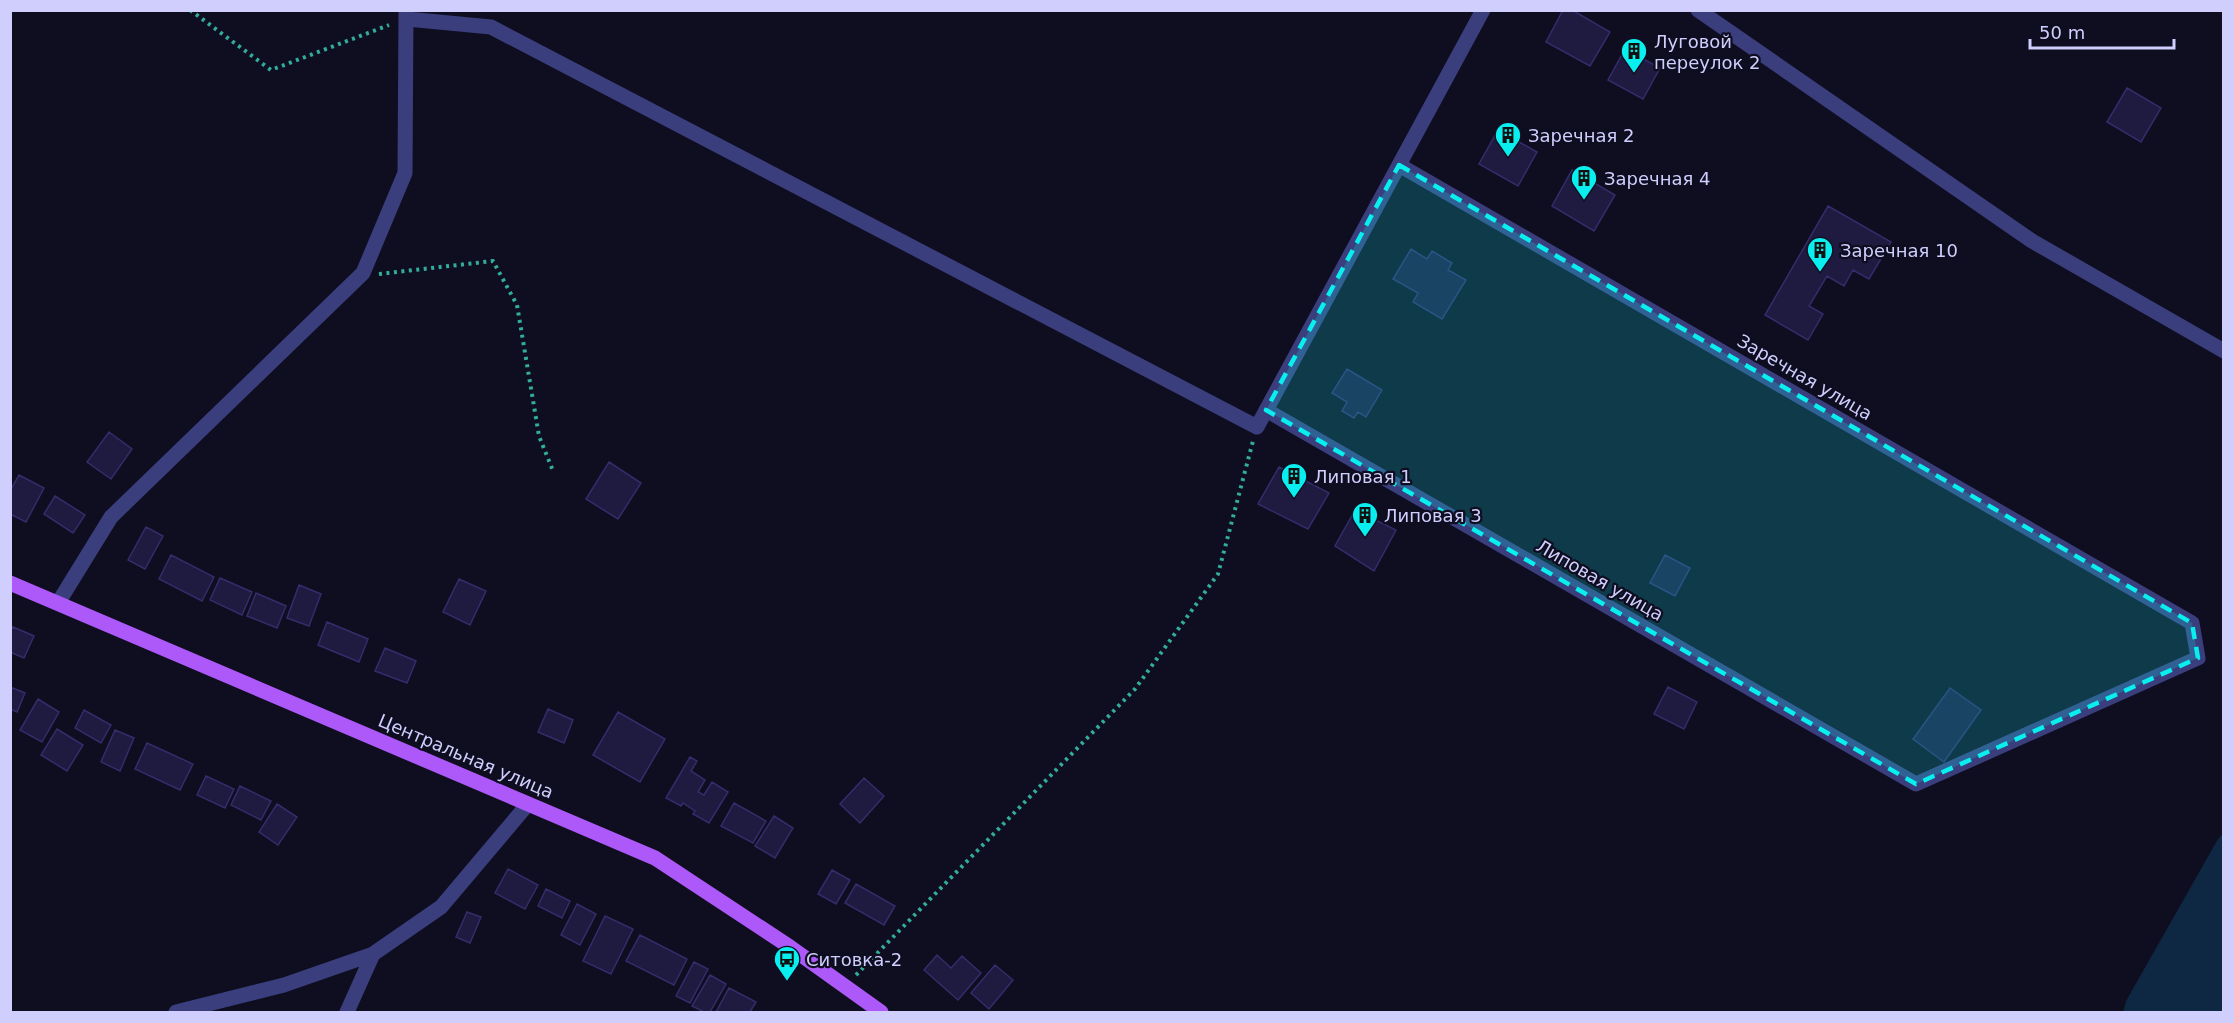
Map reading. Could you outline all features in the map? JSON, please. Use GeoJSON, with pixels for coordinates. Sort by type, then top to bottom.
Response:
{"type":"FeatureCollection","features":[{"type":"Feature","properties":{"kind":"main road","name":"Центральная улица"},"geometry":{"type":"LineString","coordinates":[[10,583],[655,858],[790,947],[881,1012]]}},
{"type":"Feature","properties":{"kind":"street"},"geometry":{"type":"LineString","coordinates":[[58,603],[111,517],[361,276],[405,173],[406,15],[490,27],[1257,427],[1483,10]]}},
{"type":"Feature","properties":{"kind":"street"},"geometry":{"type":"LineString","coordinates":[[1698,10],[2032,241],[2223,351]]}},
{"type":"Feature","properties":{"kind":"street","name":"Заречная улица"},"geometry":{"type":"LineString","coordinates":[[1399,165],[2192,623],[2198,658],[1916,784]]}},
{"type":"Feature","properties":{"kind":"street","name":"Липовая улица"},"geometry":{"type":"LineString","coordinates":[[1266,411],[1916,784]]}},
{"type":"Feature","properties":{"kind":"street"},"geometry":{"type":"LineString","coordinates":[[176,1012],[284,985],[373,954],[441,907],[528,804]]}},
{"type":"Feature","properties":{"kind":"street"},"geometry":{"type":"LineString","coordinates":[[347,1012],[373,954]]}},
{"type":"Feature","properties":{"kind":"path"},"geometry":{"type":"LineString","coordinates":[[190,10],[271,70],[406,15]]}},
{"type":"Feature","properties":{"kind":"path"},"geometry":{"type":"LineString","coordinates":[[361,276],[494,261],[517,305],[539,436],[553,471]]}},
{"type":"Feature","properties":{"kind":"path"},"geometry":{"type":"LineString","coordinates":[[845,987],[1135,689],[1218,574],[1257,427]]}},
{"type":"Feature","properties":{"kind":"highlighted area"},"geometry":{"type":"Polygon","coordinates":[[[1399,165],[2192,623],[2198,658],[1916,784],[1266,410],[1399,165]]]}},
{"type":"Feature","properties":{"kind":"water"},"geometry":{"type":"Polygon","coordinates":[[[2223,834],[2223,1012],[2123,1012],[2126,1001],[2218,839],[2223,834]]]}},
{"type":"Feature","properties":{"kind":"building"},"geometry":{"type":"Polygon","coordinates":[[[1563,10],[1572,10],[1610,32],[1590,66],[1546,42],[1563,10]]]}},
{"type":"Feature","properties":{"kind":"building","name":"Луговой переулок 2"},"geometry":{"type":"Polygon","coordinates":[[[1625,49],[1660,68],[1643,99],[1608,80],[1625,49]]]}},
{"type":"Feature","properties":{"kind":"building"},"geometry":{"type":"Polygon","coordinates":[[[2127,88],[2161,108],[2141,142],[2107,122],[2127,88]]]}},
{"type":"Feature","properties":{"kind":"building","name":"Заречная 2"},"geometry":{"type":"Polygon","coordinates":[[[1498,130],[1537,152],[1518,186],[1479,164],[1498,130]]]}},
{"type":"Feature","properties":{"kind":"building","name":"Заречная 4"},"geometry":{"type":"Polygon","coordinates":[[[1572,170],[1615,195],[1594,231],[1552,206],[1572,170]]]}},
{"type":"Feature","properties":{"kind":"building","name":"Заречная 10"},"geometry":{"type":"Polygon","coordinates":[[[1828,206],[1891,242],[1869,279],[1853,270],[1844,286],[1827,276],[1809,306],[1823,314],[1808,340],[1765,315],[1828,206]]]}},
{"type":"Feature","properties":{"kind":"building"},"geometry":{"type":"Polygon","coordinates":[[[1411,249],[1427,259],[1432,251],[1452,263],[1448,270],[1466,280],[1442,319],[1413,302],[1418,293],[1393,279],[1411,249]]]}},
{"type":"Feature","properties":{"kind":"building"},"geometry":{"type":"Polygon","coordinates":[[[1347,369],[1382,390],[1366,417],[1358,412],[1354,418],[1342,411],[1347,402],[1332,393],[1347,369]]]}},
{"type":"Feature","properties":{"kind":"building"},"geometry":{"type":"Polygon","coordinates":[[[109,432],[132,449],[111,479],[87,462],[109,432]]]}},
{"type":"Feature","properties":{"kind":"building"},"geometry":{"type":"Polygon","coordinates":[[[609,462],[641,483],[618,519],[586,499],[609,462]]]}},
{"type":"Feature","properties":{"kind":"building","name":"Липовая 1"},"geometry":{"type":"Polygon","coordinates":[[[1279,467],[1329,493],[1308,529],[1258,504],[1279,467]]]}},
{"type":"Feature","properties":{"kind":"building"},"geometry":{"type":"Polygon","coordinates":[[[19,475],[44,488],[26,522],[10,514],[10,491],[19,475]]]}},
{"type":"Feature","properties":{"kind":"building"},"geometry":{"type":"Polygon","coordinates":[[[55,496],[85,515],[73,533],[44,514],[55,496]]]}},
{"type":"Feature","properties":{"kind":"building","name":"Липовая 3"},"geometry":{"type":"Polygon","coordinates":[[[1355,510],[1396,530],[1374,571],[1335,546],[1355,510]]]}},
{"type":"Feature","properties":{"kind":"building"},"geometry":{"type":"Polygon","coordinates":[[[146,527],[163,536],[145,569],[128,560],[146,527]]]}},
{"type":"Feature","properties":{"kind":"building"},"geometry":{"type":"Polygon","coordinates":[[[171,555],[214,577],[202,601],[159,579],[171,555]]]}},
{"type":"Feature","properties":{"kind":"building"},"geometry":{"type":"Polygon","coordinates":[[[1665,555],[1690,568],[1675,596],[1650,583],[1665,555]]]}},
{"type":"Feature","properties":{"kind":"building"},"geometry":{"type":"Polygon","coordinates":[[[220,578],[252,592],[242,615],[210,600],[220,578]]]}},
{"type":"Feature","properties":{"kind":"building"},"geometry":{"type":"Polygon","coordinates":[[[459,579],[486,591],[470,625],[443,612],[459,579]]]}},
{"type":"Feature","properties":{"kind":"building"},"geometry":{"type":"Polygon","coordinates":[[[299,585],[321,594],[309,626],[287,618],[299,585]]]}},
{"type":"Feature","properties":{"kind":"building"},"geometry":{"type":"Polygon","coordinates":[[[256,593],[286,606],[277,628],[247,616],[256,593]]]}},
{"type":"Feature","properties":{"kind":"building"},"geometry":{"type":"Polygon","coordinates":[[[327,622],[368,639],[359,662],[318,645],[327,622]]]}},
{"type":"Feature","properties":{"kind":"building"},"geometry":{"type":"Polygon","coordinates":[[[13,627],[34,636],[24,658],[10,652],[10,632],[13,627]]]}},
{"type":"Feature","properties":{"kind":"building"},"geometry":{"type":"Polygon","coordinates":[[[385,648],[416,661],[407,683],[375,671],[385,648]]]}},
{"type":"Feature","properties":{"kind":"building"},"geometry":{"type":"Polygon","coordinates":[[[10,687],[25,693],[17,712],[10,709],[10,687]]]}},
{"type":"Feature","properties":{"kind":"building"},"geometry":{"type":"Polygon","coordinates":[[[1668,687],[1697,702],[1684,729],[1654,714],[1668,687]]]}},
{"type":"Feature","properties":{"kind":"building"},"geometry":{"type":"Polygon","coordinates":[[[1950,688],[1981,710],[1944,762],[1913,739],[1950,688]]]}},
{"type":"Feature","properties":{"kind":"building"},"geometry":{"type":"Polygon","coordinates":[[[38,699],[59,712],[42,742],[20,730],[38,699]]]}},
{"type":"Feature","properties":{"kind":"building"},"geometry":{"type":"Polygon","coordinates":[[[548,709],[573,720],[564,743],[538,732],[548,709]]]}},
{"type":"Feature","properties":{"kind":"building"},"geometry":{"type":"Polygon","coordinates":[[[84,710],[111,725],[101,743],[75,728],[84,710]]]}},
{"type":"Feature","properties":{"kind":"building"},"geometry":{"type":"Polygon","coordinates":[[[618,712],[665,739],[640,782],[593,755],[618,712]]]}},
{"type":"Feature","properties":{"kind":"building"},"geometry":{"type":"Polygon","coordinates":[[[57,729],[83,745],[67,771],[41,755],[57,729]]]}},
{"type":"Feature","properties":{"kind":"building"},"geometry":{"type":"Polygon","coordinates":[[[115,730],[134,738],[120,771],[101,762],[115,730]]]}},
{"type":"Feature","properties":{"kind":"building"},"geometry":{"type":"Polygon","coordinates":[[[147,743],[193,764],[180,790],[135,769],[147,743]]]}},
{"type":"Feature","properties":{"kind":"building"},"geometry":{"type":"Polygon","coordinates":[[[690,757],[697,761],[691,771],[705,780],[698,792],[704,795],[712,782],[728,792],[709,823],[693,814],[695,811],[683,803],[681,806],[666,798],[690,757]]]}},
{"type":"Feature","properties":{"kind":"building"},"geometry":{"type":"Polygon","coordinates":[[[206,776],[234,789],[225,808],[197,795],[206,776]]]}},
{"type":"Feature","properties":{"kind":"building"},"geometry":{"type":"Polygon","coordinates":[[[864,778],[884,796],[860,823],[840,804],[864,778]]]}},
{"type":"Feature","properties":{"kind":"building"},"geometry":{"type":"Polygon","coordinates":[[[240,786],[271,801],[261,820],[231,805],[240,786]]]}},
{"type":"Feature","properties":{"kind":"building"},"geometry":{"type":"Polygon","coordinates":[[[734,803],[766,821],[753,843],[721,826],[734,803]]]}},
{"type":"Feature","properties":{"kind":"building"},"geometry":{"type":"Polygon","coordinates":[[[277,804],[297,817],[278,845],[259,832],[277,804]]]}},
{"type":"Feature","properties":{"kind":"building"},"geometry":{"type":"Polygon","coordinates":[[[774,816],[793,828],[775,858],[755,846],[774,816]]]}},
{"type":"Feature","properties":{"kind":"building"},"geometry":{"type":"Polygon","coordinates":[[[508,869],[538,885],[525,909],[495,893],[508,869]]]}},
{"type":"Feature","properties":{"kind":"building"},"geometry":{"type":"Polygon","coordinates":[[[832,870],[850,880],[836,904],[818,894],[832,870]]]}},
{"type":"Feature","properties":{"kind":"building"},"geometry":{"type":"Polygon","coordinates":[[[856,884],[895,906],[884,925],[845,903],[856,884]]]}},
{"type":"Feature","properties":{"kind":"building"},"geometry":{"type":"Polygon","coordinates":[[[546,889],[570,901],[562,918],[538,906],[546,889]]]}},
{"type":"Feature","properties":{"kind":"building"},"geometry":{"type":"Polygon","coordinates":[[[577,904],[596,914],[580,945],[561,935],[577,904]]]}},
{"type":"Feature","properties":{"kind":"building"},"geometry":{"type":"Polygon","coordinates":[[[467,912],[481,917],[470,943],[456,937],[467,912]]]}},
{"type":"Feature","properties":{"kind":"building"},"geometry":{"type":"Polygon","coordinates":[[[605,916],[633,929],[611,974],[583,961],[605,916]]]}},
{"type":"Feature","properties":{"kind":"building"},"geometry":{"type":"Polygon","coordinates":[[[640,935],[687,959],[674,985],[626,961],[640,935]]]}},
{"type":"Feature","properties":{"kind":"building"},"geometry":{"type":"Polygon","coordinates":[[[937,955],[951,968],[962,956],[981,973],[958,1000],[924,970],[937,955]]]}},
{"type":"Feature","properties":{"kind":"building"},"geometry":{"type":"Polygon","coordinates":[[[694,962],[708,969],[690,1003],[676,996],[694,962]]]}},
{"type":"Feature","properties":{"kind":"building"},"geometry":{"type":"Polygon","coordinates":[[[995,965],[1013,980],[989,1009],[971,993],[995,965]]]}},
{"type":"Feature","properties":{"kind":"building"},"geometry":{"type":"Polygon","coordinates":[[[710,975],[726,984],[710,1012],[704,1012],[692,1006],[710,975]]]}},
{"type":"Feature","properties":{"kind":"building"},"geometry":{"type":"Polygon","coordinates":[[[729,988],[756,1002],[750,1012],[716,1012],[729,988]]]}},
{"type":"Feature","properties":{"kind":"place","name":"Луговой переулок 2"},"geometry":{"type":"Point","coordinates":[1634,74]}},
{"type":"Feature","properties":{"kind":"place","name":"Заречная 2"},"geometry":{"type":"Point","coordinates":[1508,158]}},
{"type":"Feature","properties":{"kind":"place","name":"Заречная 4"},"geometry":{"type":"Point","coordinates":[1584,201]}},
{"type":"Feature","properties":{"kind":"place","name":"Заречная 10"},"geometry":{"type":"Point","coordinates":[1820,273]}},
{"type":"Feature","properties":{"kind":"place","name":"Липовая 1"},"geometry":{"type":"Point","coordinates":[1294,499]}},
{"type":"Feature","properties":{"kind":"place","name":"Липовая 3"},"geometry":{"type":"Point","coordinates":[1365,538]}},
{"type":"Feature","properties":{"kind":"place","name":"Ситовка-2"},"geometry":{"type":"Point","coordinates":[787,982]}}]}
